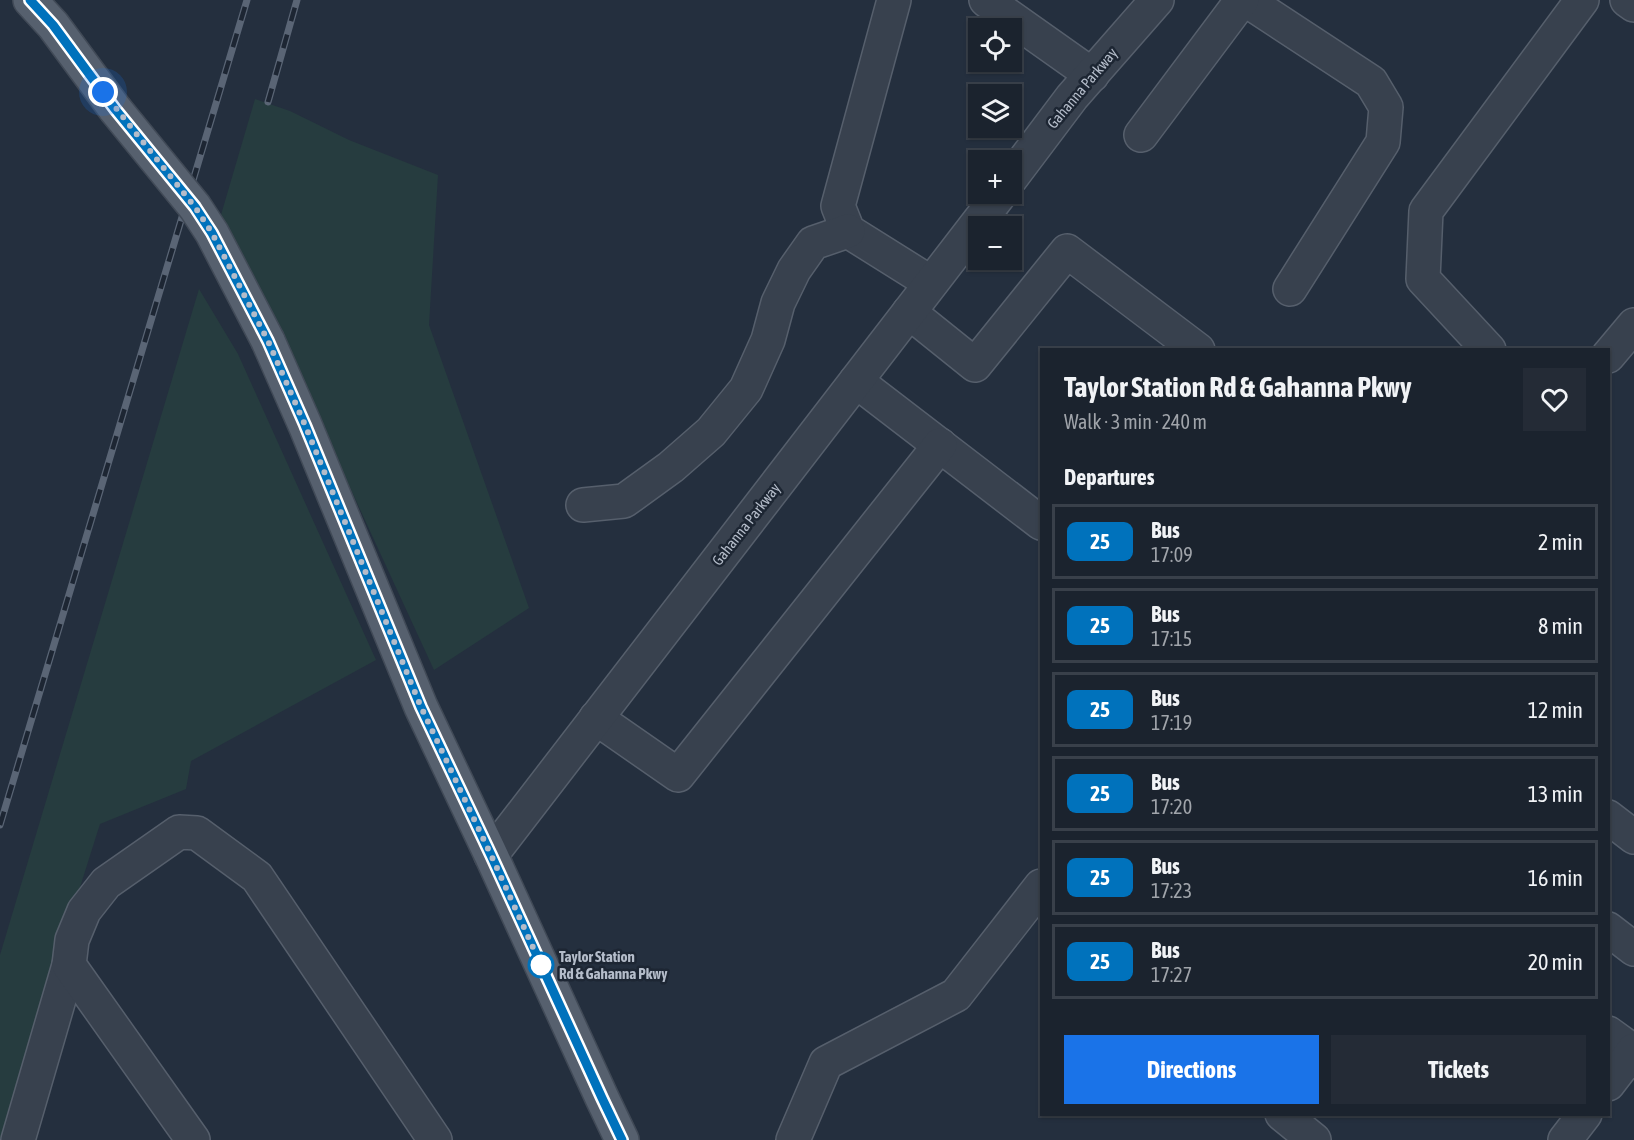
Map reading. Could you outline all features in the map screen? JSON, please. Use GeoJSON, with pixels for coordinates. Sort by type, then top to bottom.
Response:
{"type":"FeatureCollection","features":[{"type":"Feature","properties":{"kind":"main road"},"geometry":{"type":"LineString","coordinates":[[30,0],[53,25],[115,109],[195,207],[268,341],[421,707],[622,1140]]}},
{"type":"Feature","properties":{"kind":"street"},"geometry":{"type":"LineString","coordinates":[[894,0],[838,206],[848,231],[931,283]]}},
{"type":"Feature","properties":{"kind":"street"},"geometry":{"type":"LineString","coordinates":[[986,0],[1092,75]]}},
{"type":"Feature","properties":{"kind":"street","name":"Gahanna Parkway"},"geometry":{"type":"LineString","coordinates":[[1022,163],[1072,97],[1157,0]]}},
{"type":"Feature","properties":{"kind":"street"},"geometry":{"type":"LineString","coordinates":[[1141,135],[1244,0],[1371,82],[1386,107],[1383,142],[1290,289]]}},
{"type":"Feature","properties":{"kind":"street"},"geometry":{"type":"LineString","coordinates":[[1487,348],[1423,279],[1426,211],[1582,0]]}},
{"type":"Feature","properties":{"kind":"street"},"geometry":{"type":"LineString","coordinates":[[1627,0],[1634,5]]}},
{"type":"Feature","properties":{"kind":"street","name":"Gahanna Parkway"},"geometry":{"type":"LineString","coordinates":[[491,855],[992,204]]}},
{"type":"Feature","properties":{"kind":"street"},"geometry":{"type":"LineString","coordinates":[[583,505],[624,501],[670,467],[711,432],[746,389],[768,340],[778,303],[794,270],[813,243],[848,231]]}},
{"type":"Feature","properties":{"kind":"street"},"geometry":{"type":"LineString","coordinates":[[909,312],[975,365],[1067,250],[1195,348]]}},
{"type":"Feature","properties":{"kind":"street"},"geometry":{"type":"LineString","coordinates":[[1610,354],[1634,325]]}},
{"type":"Feature","properties":{"kind":"street"},"geometry":{"type":"LineString","coordinates":[[856,381],[1040,522]]}},
{"type":"Feature","properties":{"kind":"street"},"geometry":{"type":"LineString","coordinates":[[596,718],[678,775],[940,445]]}},
{"type":"Feature","properties":{"kind":"street"},"geometry":{"type":"LineString","coordinates":[[1610,819],[1634,837]]}},
{"type":"Feature","properties":{"kind":"street"},"geometry":{"type":"LineString","coordinates":[[18,1140],[69,965],[72,940],[84,911],[106,883],[179,832],[197,833],[257,877],[435,1140]]}},
{"type":"Feature","properties":{"kind":"street"},"geometry":{"type":"LineString","coordinates":[[793,1140],[826,1063],[956,995],[1040,887]]}},
{"type":"Feature","properties":{"kind":"street"},"geometry":{"type":"LineString","coordinates":[[1610,931],[1634,949]]}},
{"type":"Feature","properties":{"kind":"street"},"geometry":{"type":"LineString","coordinates":[[69,965],[193,1140]]}},
{"type":"Feature","properties":{"kind":"street"},"geometry":{"type":"LineString","coordinates":[[1610,1079],[1625,1045]]}},
{"type":"Feature","properties":{"kind":"street"},"geometry":{"type":"LineString","coordinates":[[1284,1116],[1314,1140]]}},
{"type":"Feature","properties":{"kind":"green space"},"geometry":{"type":"Polygon","coordinates":[[[255,99],[290,111],[349,140],[438,175],[429,325],[529,608],[434,670],[276,327],[218,225],[255,99]]]}},
{"type":"Feature","properties":{"kind":"green space"},"geometry":{"type":"Polygon","coordinates":[[[199,289],[238,354],[376,660],[191,761],[186,789],[100,824],[0,1140],[0,955],[199,289]]]}},
{"type":"Feature","properties":{"kind":"railway"},"geometry":{"type":"LineString","coordinates":[[0,825],[247,0]]}},
{"type":"Feature","properties":{"kind":"railway"},"geometry":{"type":"LineString","coordinates":[[268,102],[297,0]]}},
{"type":"Feature","properties":{"kind":"bus line","name":"25"},"geometry":{"type":"LineString","coordinates":[[30,0],[53,25],[115,109],[195,207],[212,233],[268,341],[421,707],[622,1140]]}},
{"type":"Feature","properties":{"kind":"place","name":"Taylor Station Rd & Gahanna Pkwy"},"geometry":{"type":"Point","coordinates":[541,965]}},
{"type":"Feature","properties":{"kind":"route"},"geometry":{"type":"LineString","coordinates":[[103,92],[195,207],[212,233],[268,341],[421,707],[541,965]]}}]}
